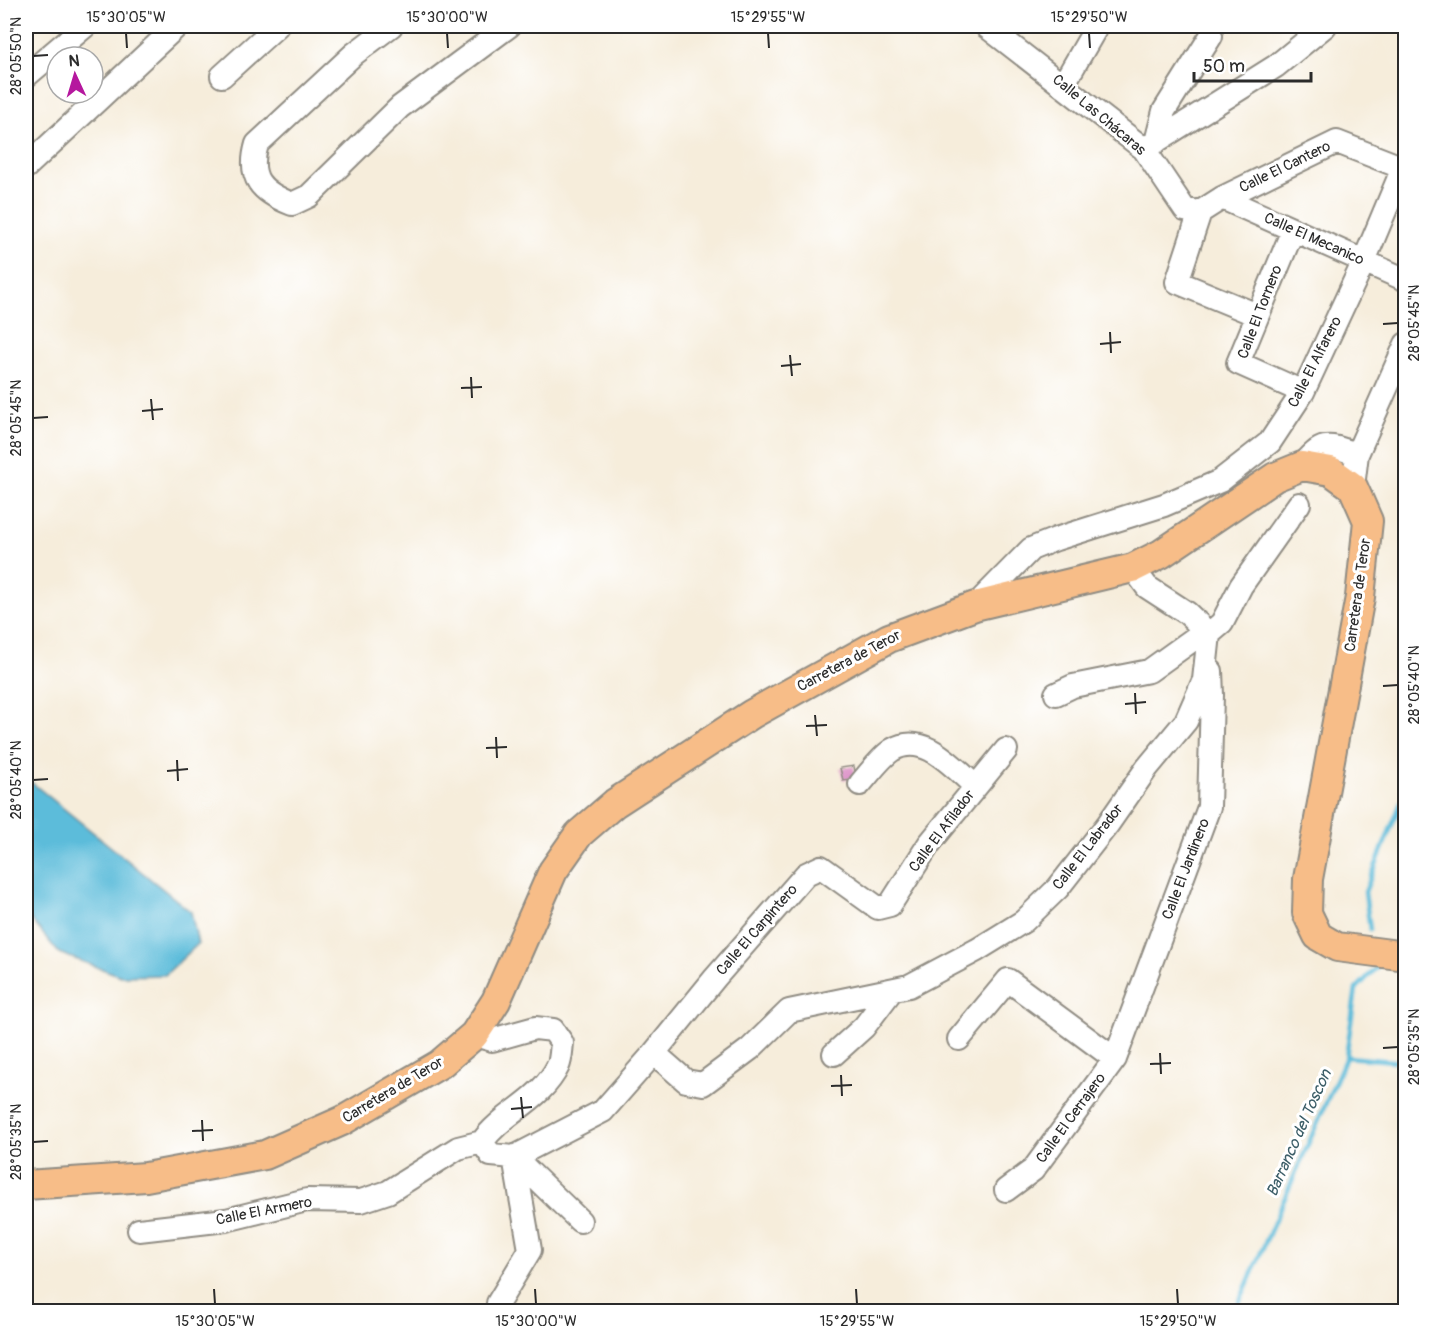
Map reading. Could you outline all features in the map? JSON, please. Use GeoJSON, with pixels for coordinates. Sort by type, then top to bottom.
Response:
{"type":"FeatureCollection","features":[{"type":"Feature","properties":{"kind":"main road"},"geometry":{"type":"LineString","coordinates":[[1302,466],[1331,471],[1353,487]]}},
{"type":"Feature","properties":{"kind":"main road","name":"Carretera de Teror"},"geometry":{"type":"LineString","coordinates":[[26,1185],[146,1177],[265,1155],[342,1121],[440,1064],[474,1035],[496,1002],[553,871],[579,834],[615,803],[752,714],[889,638],[975,606],[1133,568],[1161,554],[1275,477],[1302,466]]}},
{"type":"Feature","properties":{"kind":"main road","name":"Carretera de Teror"},"geometry":{"type":"LineString","coordinates":[[1353,487],[1368,521],[1360,597],[1308,879],[1307,913],[1318,936],[1337,947],[1406,956]]}},
{"type":"Feature","properties":{"kind":"street"},"geometry":{"type":"LineString","coordinates":[[26,76],[85,26]]}},
{"type":"Feature","properties":{"kind":"street"},"geometry":{"type":"LineString","coordinates":[[26,167],[177,26]]}},
{"type":"Feature","properties":{"kind":"street"},"geometry":{"type":"LineString","coordinates":[[222,76],[276,26]]}},
{"type":"Feature","properties":{"kind":"street"},"geometry":{"type":"LineString","coordinates":[[391,26],[354,54],[257,144],[252,160],[256,178],[275,197],[292,204],[309,196],[400,107],[509,26]]}},
{"type":"Feature","properties":{"kind":"street"},"geometry":{"type":"LineString","coordinates":[[1063,85],[1096,26]]}},
{"type":"Feature","properties":{"kind":"street"},"geometry":{"type":"LineString","coordinates":[[1150,145],[1276,66],[1325,26]]}},
{"type":"Feature","properties":{"kind":"street","name":"Calle Las Chácaras"},"geometry":{"type":"LineString","coordinates":[[996,28],[1063,85],[1150,145],[1185,210],[1200,212]]}},
{"type":"Feature","properties":{"kind":"street"},"geometry":{"type":"LineString","coordinates":[[1150,145],[1164,111],[1211,36]]}},
{"type":"Feature","properties":{"kind":"street","name":"Calle El Cantero"},"geometry":{"type":"LineString","coordinates":[[1200,212],[1222,198],[1337,142],[1404,169]]}},
{"type":"Feature","properties":{"kind":"street","name":"Calle El Alfarero"},"geometry":{"type":"LineString","coordinates":[[975,606],[1031,549],[1056,539],[1164,506],[1220,482],[1270,442],[1303,392],[1404,169]]}},
{"type":"Feature","properties":{"kind":"street","name":"Calle El Mecanico"},"geometry":{"type":"LineString","coordinates":[[1222,198],[1406,280]]}},
{"type":"Feature","properties":{"kind":"street"},"geometry":{"type":"LineString","coordinates":[[1200,212],[1177,282],[1257,315]]}},
{"type":"Feature","properties":{"kind":"street","name":"Calle El Tornero"},"geometry":{"type":"LineString","coordinates":[[1293,230],[1238,363],[1303,392]]}},
{"type":"Feature","properties":{"kind":"street"},"geometry":{"type":"LineString","coordinates":[[1353,487],[1357,454],[1406,344]]}},
{"type":"Feature","properties":{"kind":"street"},"geometry":{"type":"LineString","coordinates":[[1302,466],[1317,449],[1332,446],[1357,454]]}},
{"type":"Feature","properties":{"kind":"street"},"geometry":{"type":"LineString","coordinates":[[1056,694],[1073,686],[1149,671],[1195,638],[1209,634],[1221,623],[1241,586],[1299,504]]}},
{"type":"Feature","properties":{"kind":"street"},"geometry":{"type":"LineString","coordinates":[[1025,594],[1022,572],[1031,549]]}},
{"type":"Feature","properties":{"kind":"street"},"geometry":{"type":"LineString","coordinates":[[1133,568],[1147,587],[1187,613],[1209,634]]}},
{"type":"Feature","properties":{"kind":"street","name":"Calle El Labrador"},"geometry":{"type":"LineString","coordinates":[[654,1053],[686,1081],[703,1084],[750,1049],[789,1011],[909,986],[978,950],[1024,921],[1058,888],[1108,824],[1147,768],[1186,720],[1204,680],[1209,634]]}},
{"type":"Feature","properties":{"kind":"street","name":"Calle El Jardinero"},"geometry":{"type":"LineString","coordinates":[[1114,1059],[1209,807],[1212,695],[1209,634]]}},
{"type":"Feature","properties":{"kind":"street"},"geometry":{"type":"LineString","coordinates":[[860,784],[891,751],[910,743],[933,749],[975,786]]}},
{"type":"Feature","properties":{"kind":"street","name":"Calle El Afilador"},"geometry":{"type":"LineString","coordinates":[[878,908],[890,905],[929,844],[1006,750]]}},
{"type":"Feature","properties":{"kind":"street","name":"Calle El Carpintero"},"geometry":{"type":"LineString","coordinates":[[654,1053],[715,978],[806,874],[821,867],[878,908]]}},
{"type":"Feature","properties":{"kind":"street","name":"Calle El Cerrajero"},"geometry":{"type":"LineString","coordinates":[[959,1040],[1008,980],[1114,1059],[1033,1170],[1006,1190]]}},
{"type":"Feature","properties":{"kind":"street"},"geometry":{"type":"LineString","coordinates":[[834,1054],[864,1027],[892,990]]}},
{"type":"Feature","properties":{"kind":"street"},"geometry":{"type":"LineString","coordinates":[[474,1035],[492,1040],[536,1028],[554,1030],[562,1043],[559,1065],[540,1092],[490,1130],[482,1142],[491,1155],[514,1157],[603,1111],[654,1053]]}},
{"type":"Feature","properties":{"kind":"street","name":"Calle El Armero"},"geometry":{"type":"LineString","coordinates":[[139,1230],[226,1220],[307,1200],[361,1201],[388,1192],[458,1148],[482,1142]]}},
{"type":"Feature","properties":{"kind":"street"},"geometry":{"type":"LineString","coordinates":[[514,1157],[580,1221]]}},
{"type":"Feature","properties":{"kind":"street"},"geometry":{"type":"LineString","coordinates":[[498,1311],[498,1303],[530,1250],[514,1157]]}},
{"type":"Feature","properties":{"kind":"water"},"geometry":{"type":"Polygon","coordinates":[[[31,782],[191,912],[198,944],[165,975],[121,976],[59,953],[29,917],[26,902],[26,784],[31,782]]]}},
{"type":"Feature","properties":{"kind":"building"},"geometry":{"type":"Polygon","coordinates":[[[854,766],[856,778],[843,780],[840,768],[854,766]]]}},
{"type":"Feature","properties":{"kind":"waterway","name":"Barranco del Toscon"},"geometry":{"type":"LineString","coordinates":[[1370,930],[1365,892],[1406,790]]}},
{"type":"Feature","properties":{"kind":"waterway","name":"Barranco del Toscon"},"geometry":{"type":"LineString","coordinates":[[1235,1312],[1346,1057],[1356,989],[1378,966]]}},
{"type":"Feature","properties":{"kind":"waterway"},"geometry":{"type":"LineString","coordinates":[[1346,1057],[1406,1062]]}}]}
